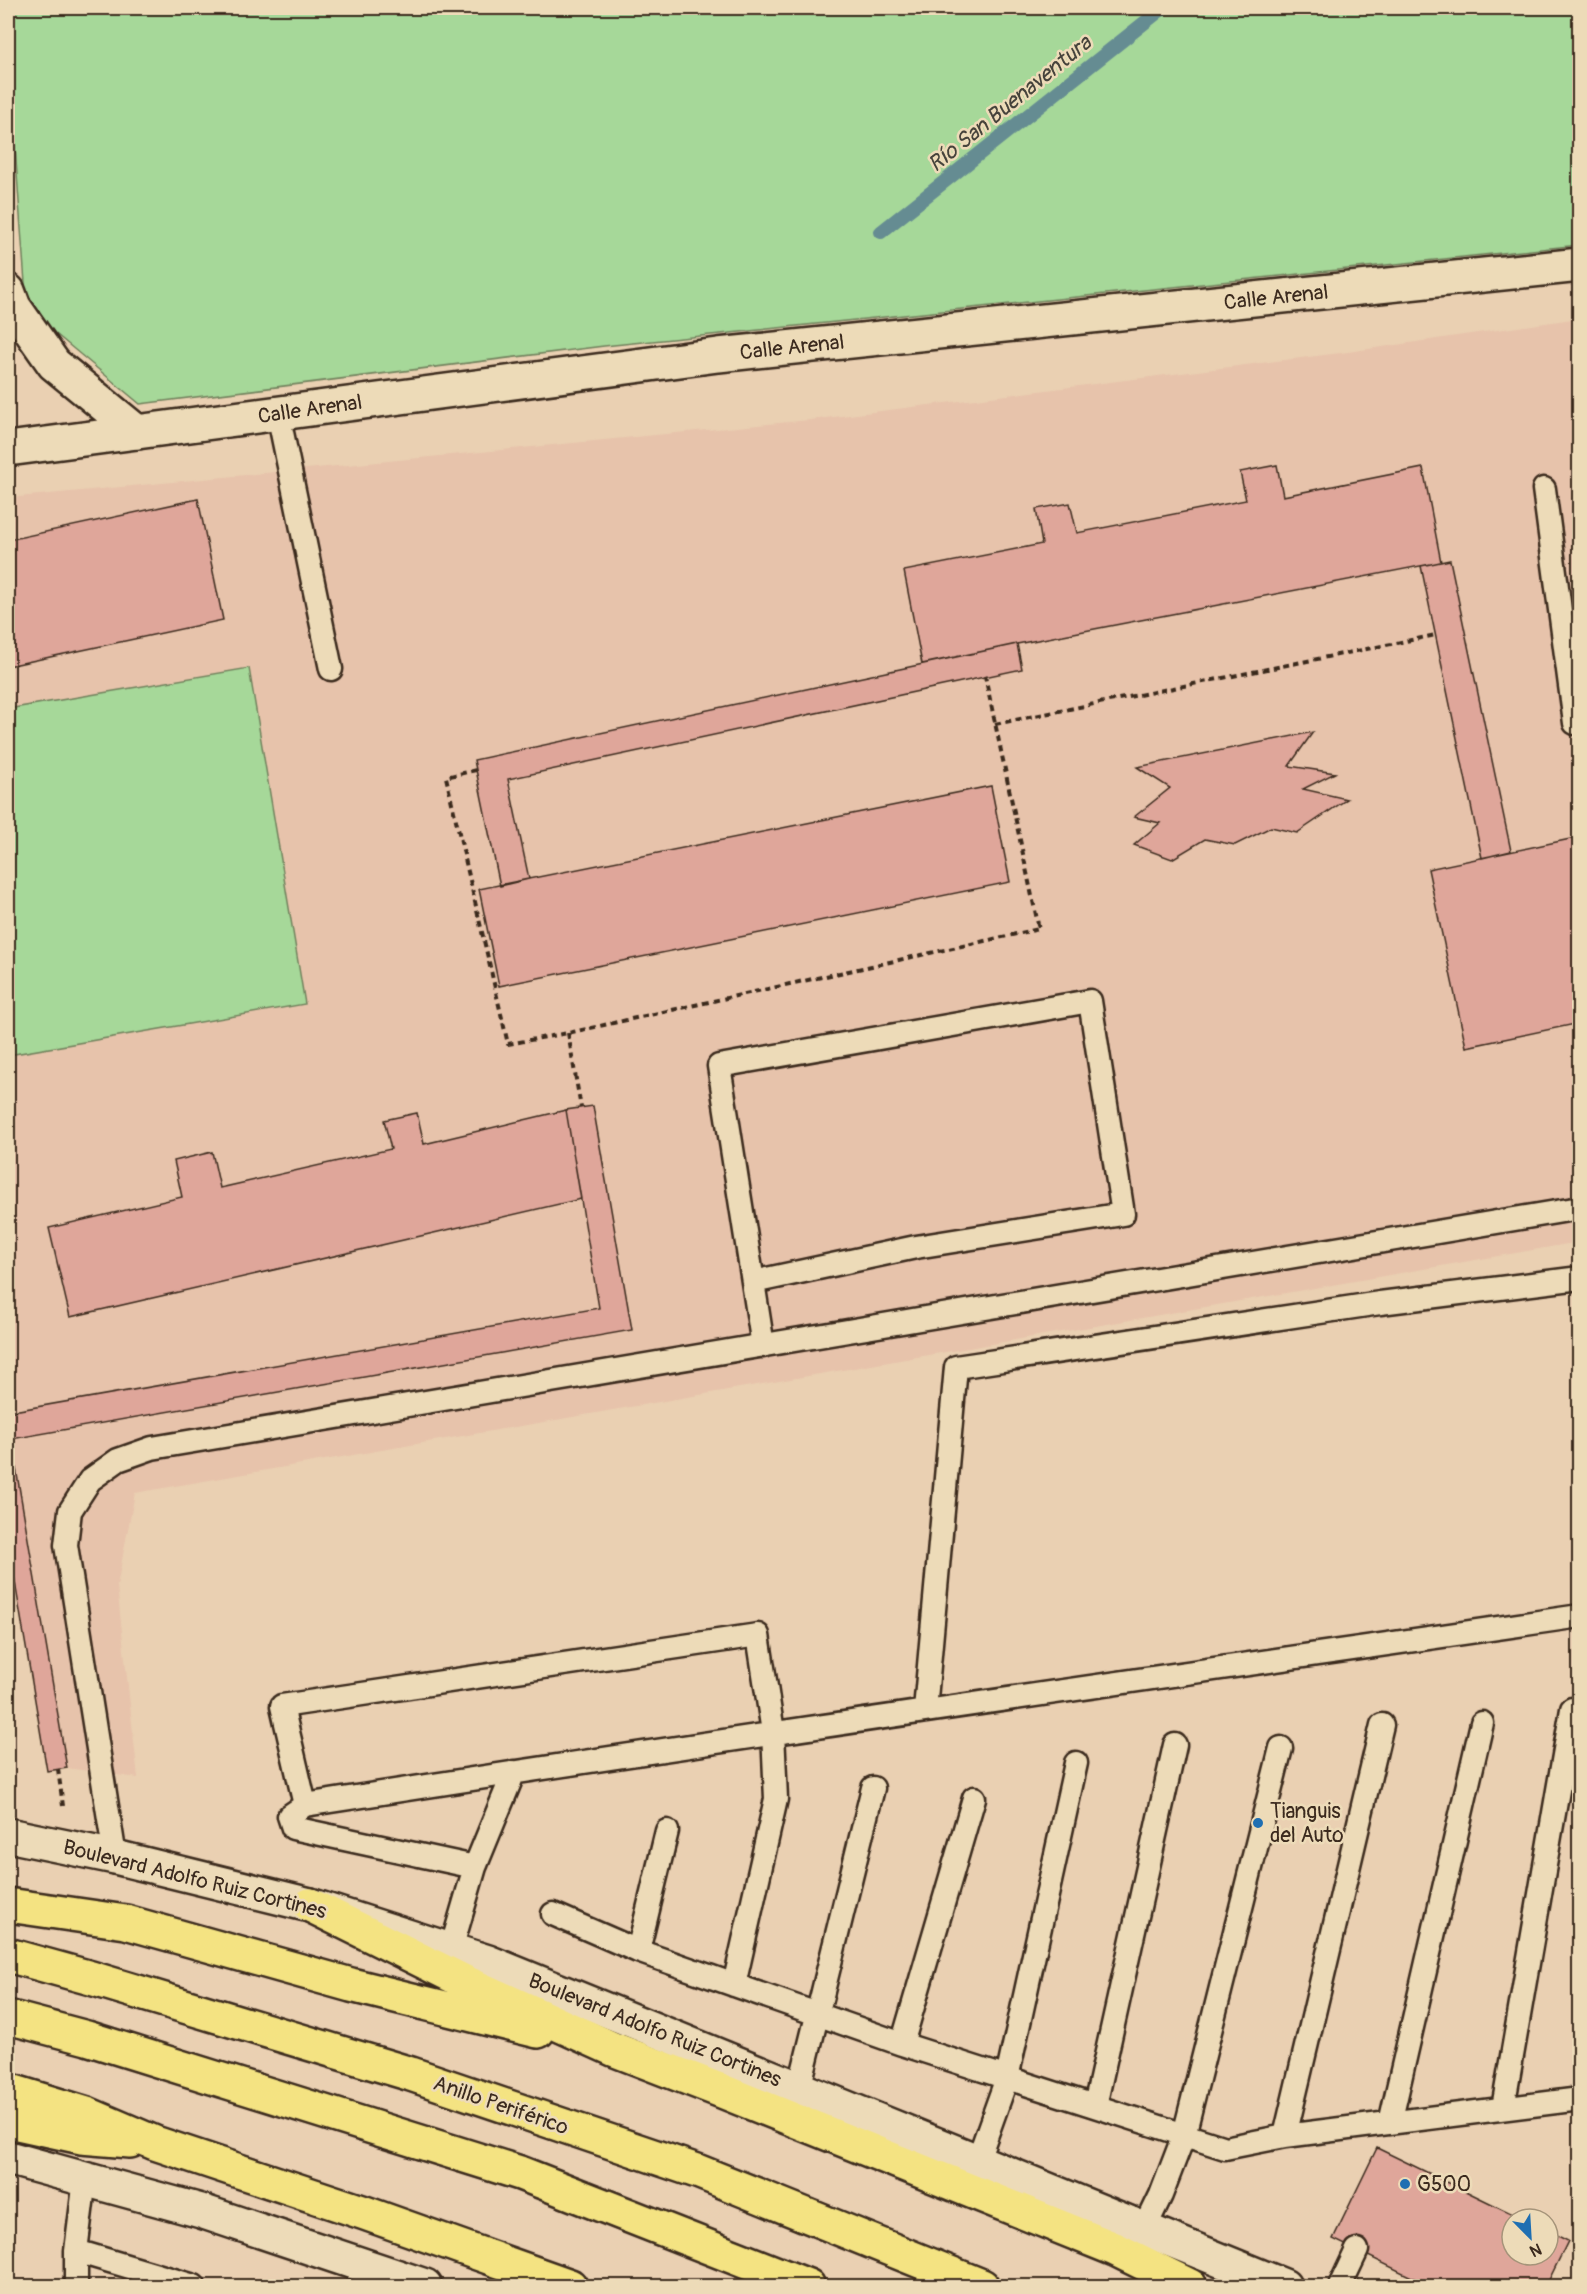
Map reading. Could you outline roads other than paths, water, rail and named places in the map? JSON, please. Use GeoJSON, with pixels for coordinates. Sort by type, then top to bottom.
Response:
{"type":"FeatureCollection","features":[{"type":"Feature","properties":{"kind":"highway"},"geometry":{"type":"LineString","coordinates":[[8,1905],[126,1922],[351,1985],[613,2049]]}},
{"type":"Feature","properties":{"kind":"highway"},"geometry":{"type":"LineString","coordinates":[[310,1905],[447,1960],[613,2049],[1115,2249],[1190,2286]]}},
{"type":"Feature","properties":{"kind":"highway","name":"Anillo Periférico"},"geometry":{"type":"LineString","coordinates":[[8,1955],[411,2074],[708,2175],[982,2286]]}},
{"type":"Feature","properties":{"kind":"highway"},"geometry":{"type":"LineString","coordinates":[[8,2018],[87,2038],[520,2173],[808,2286]]}},
{"type":"Feature","properties":{"kind":"highway"},"geometry":{"type":"LineString","coordinates":[[8,2090],[87,2114],[155,2143],[376,2216],[570,2286]]}},
{"type":"Feature","properties":{"kind":"highway"},"geometry":{"type":"LineString","coordinates":[[8,2121],[81,2138],[155,2143]]}},
{"type":"Feature","properties":{"kind":"street","name":"Calle Arenal"},"geometry":{"type":"LineString","coordinates":[[8,448],[718,355],[1580,265]]}},
{"type":"Feature","properties":{"kind":"street"},"geometry":{"type":"LineString","coordinates":[[8,291],[14,307],[54,364],[137,432]]}},
{"type":"Feature","properties":{"kind":"street","name":"Boulevard Adolfo Ruiz Cortines"},"geometry":{"type":"LineString","coordinates":[[8,1834],[115,1857],[310,1905]]}},
{"type":"Feature","properties":{"kind":"street","name":"Boulevard Adolfo Ruiz Cortines"},"geometry":{"type":"LineString","coordinates":[[447,1960],[488,1962],[1284,2286]]}},
{"type":"Feature","properties":{"kind":"street"},"geometry":{"type":"LineString","coordinates":[[8,2157],[201,2211],[386,2280],[425,2286]]}},
{"type":"Feature","properties":{"kind":"lane"},"geometry":{"type":"LineString","coordinates":[[278,413],[331,669]]}},
{"type":"Feature","properties":{"kind":"lane"},"geometry":{"type":"LineString","coordinates":[[1544,489],[1569,602],[1575,723],[1580,722]]}},
{"type":"Feature","properties":{"kind":"lane"},"geometry":{"type":"LineString","coordinates":[[753,1282],[916,1247],[1123,1214],[1090,1001],[719,1066],[763,1346]]}},
{"type":"Feature","properties":{"kind":"lane"},"geometry":{"type":"LineString","coordinates":[[115,1857],[66,1545],[70,1510],[90,1480],[118,1461],[152,1448],[1580,1209]]}},
{"type":"Feature","properties":{"kind":"lane"},"geometry":{"type":"LineString","coordinates":[[925,1710],[956,1367],[1369,1305],[1580,1278]]}},
{"type":"Feature","properties":{"kind":"lane"},"geometry":{"type":"LineString","coordinates":[[475,1868],[293,1828],[289,1816],[305,1805],[514,1772],[773,1732],[1580,1616]]}},
{"type":"Feature","properties":{"kind":"lane"},"geometry":{"type":"LineString","coordinates":[[305,1805],[282,1706],[758,1635],[773,1732],[776,1799],[734,1985]]}},
{"type":"Feature","properties":{"kind":"lane"},"geometry":{"type":"LineString","coordinates":[[1503,2108],[1572,1709]]}},
{"type":"Feature","properties":{"kind":"lane"},"geometry":{"type":"LineString","coordinates":[[1390,2123],[1482,1723]]}},
{"type":"Feature","properties":{"kind":"lane"},"geometry":{"type":"LineString","coordinates":[[1286,2136],[1382,1725]]}},
{"type":"Feature","properties":{"kind":"lane"},"geometry":{"type":"LineString","coordinates":[[1095,2106],[1175,1744]]}},
{"type":"Feature","properties":{"kind":"lane"},"geometry":{"type":"LineString","coordinates":[[1144,2229],[1161,2195],[1184,2134],[1281,1748]]}},
{"type":"Feature","properties":{"kind":"lane"},"geometry":{"type":"LineString","coordinates":[[977,2162],[1007,2078],[1076,1763]]}},
{"type":"Feature","properties":{"kind":"lane"},"geometry":{"type":"LineString","coordinates":[[447,1960],[475,1868],[514,1772]]}},
{"type":"Feature","properties":{"kind":"lane"},"geometry":{"type":"LineString","coordinates":[[800,2089],[873,1788]]}},
{"type":"Feature","properties":{"kind":"lane"},"geometry":{"type":"LineString","coordinates":[[902,2044],[974,1798]]}},
{"type":"Feature","properties":{"kind":"lane"},"geometry":{"type":"LineString","coordinates":[[638,1951],[668,1831]]}},
{"type":"Feature","properties":{"kind":"lane"},"geometry":{"type":"LineString","coordinates":[[553,1914],[638,1951],[818,2015],[1225,2148],[1286,2136],[1580,2099]]}},
{"type":"Feature","properties":{"kind":"lane"},"geometry":{"type":"LineString","coordinates":[[76,2286],[76,2251],[85,2179]]}},
{"type":"Feature","properties":{"kind":"lane"},"geometry":{"type":"LineString","coordinates":[[1340,2286],[1357,2250]]}},
{"type":"Feature","properties":{"kind":"lane"},"geometry":{"type":"LineString","coordinates":[[76,2251],[194,2286]]}},
{"type":"Feature","properties":{"kind":"waterway","name":"Río San Buenaventura"},"geometry":{"type":"LineString","coordinates":[[881,232],[1163,8]]}},
{"type":"Feature","properties":{"kind":"place","name":"Tianguis del Auto"},"geometry":{"type":"Point","coordinates":[1258,1823]}},
{"type":"Feature","properties":{"kind":"place","name":"G500"},"geometry":{"type":"Point","coordinates":[1405,2184]}}]}
